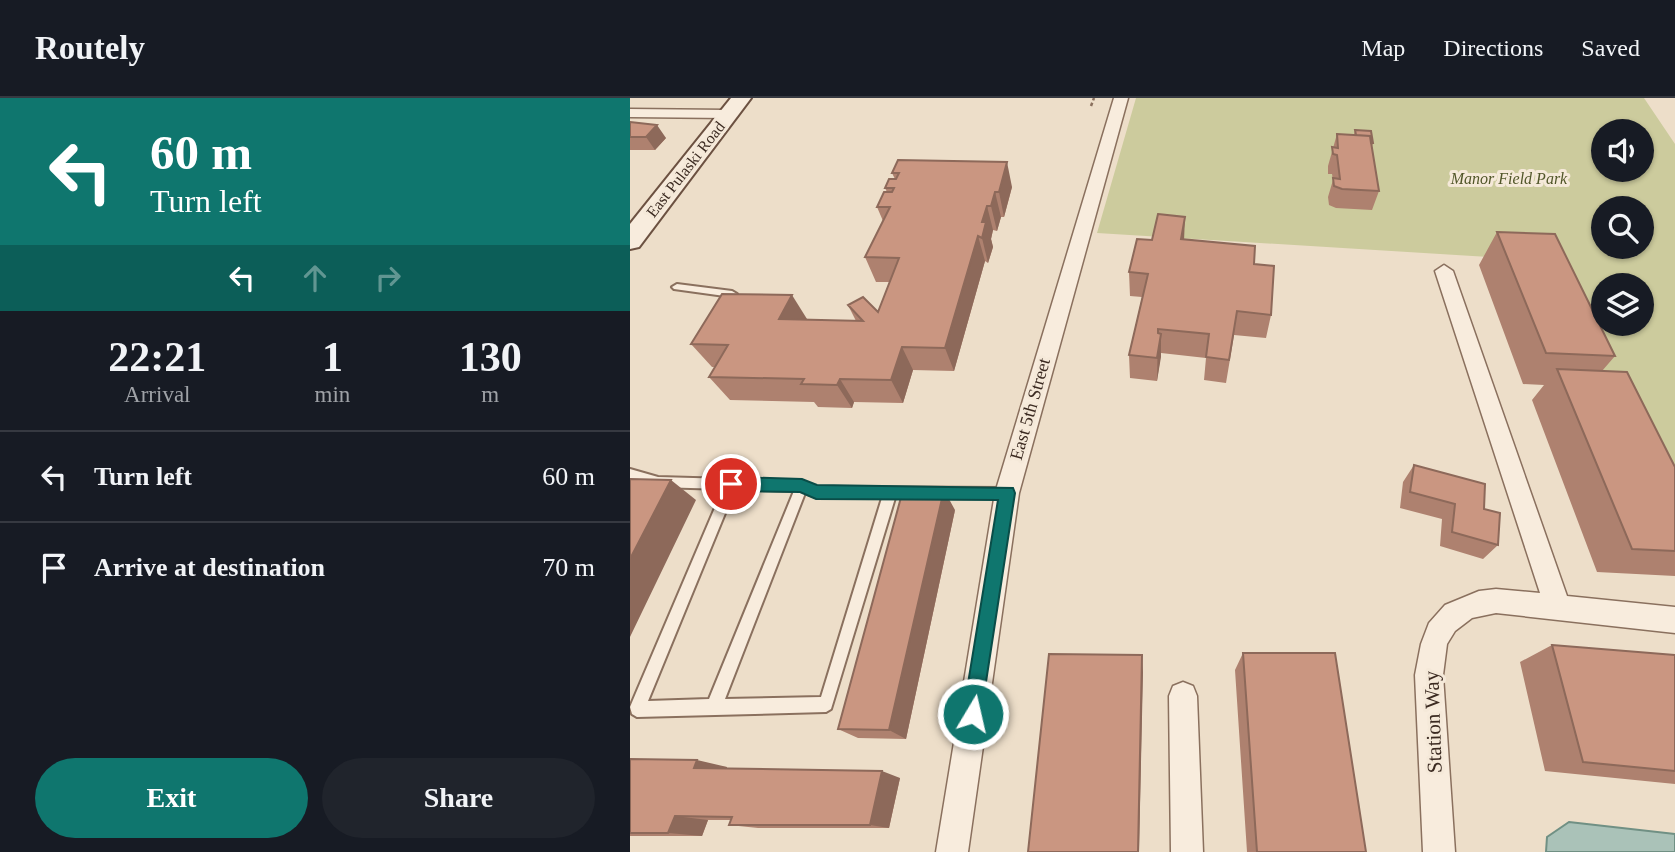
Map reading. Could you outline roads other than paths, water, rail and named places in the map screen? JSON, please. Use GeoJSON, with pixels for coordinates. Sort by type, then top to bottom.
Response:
{"type":"FeatureCollection","features":[{"type":"Feature","properties":{"kind":"main road","name":"East Pulaski Road"},"geometry":{"type":"LineString","coordinates":[[630,241],[734,106]]}},
{"type":"Feature","properties":{"kind":"street","name":"East 5th Street"},"geometry":{"type":"LineString","coordinates":[[952,852],[1007,493],[1121,98]]}},
{"type":"Feature","properties":{"kind":"street"},"geometry":{"type":"LineString","coordinates":[[630,113],[734,106]]}},
{"type":"Feature","properties":{"kind":"street"},"geometry":{"type":"LineString","coordinates":[[1444,271],[1558,608]]}},
{"type":"Feature","properties":{"kind":"street","name":"Station Way"},"geometry":{"type":"LineString","coordinates":[[1439,852],[1429,675],[1431,650],[1436,634],[1460,609],[1471,604],[1496,601],[1675,620]]}},
{"type":"Feature","properties":{"kind":"street"},"geometry":{"type":"LineString","coordinates":[[1183,696],[1187,852]]}},
{"type":"Feature","properties":{"kind":"lane"},"geometry":{"type":"LineString","coordinates":[[677,287],[732,294]]}},
{"type":"Feature","properties":{"kind":"lane"},"geometry":{"type":"LineString","coordinates":[[630,474],[658,482],[802,486],[816,492],[1007,493]]}},
{"type":"Feature","properties":{"kind":"lane"},"geometry":{"type":"LineString","coordinates":[[731,484],[637,709],[825,704],[890,493]]}},
{"type":"Feature","properties":{"kind":"lane"},"geometry":{"type":"LineString","coordinates":[[714,707],[802,486]]}},
{"type":"Feature","properties":{"kind":"park label","name":"Manor Field Park"},"geometry":{"type":"Point","coordinates":[1509,178]}}]}
